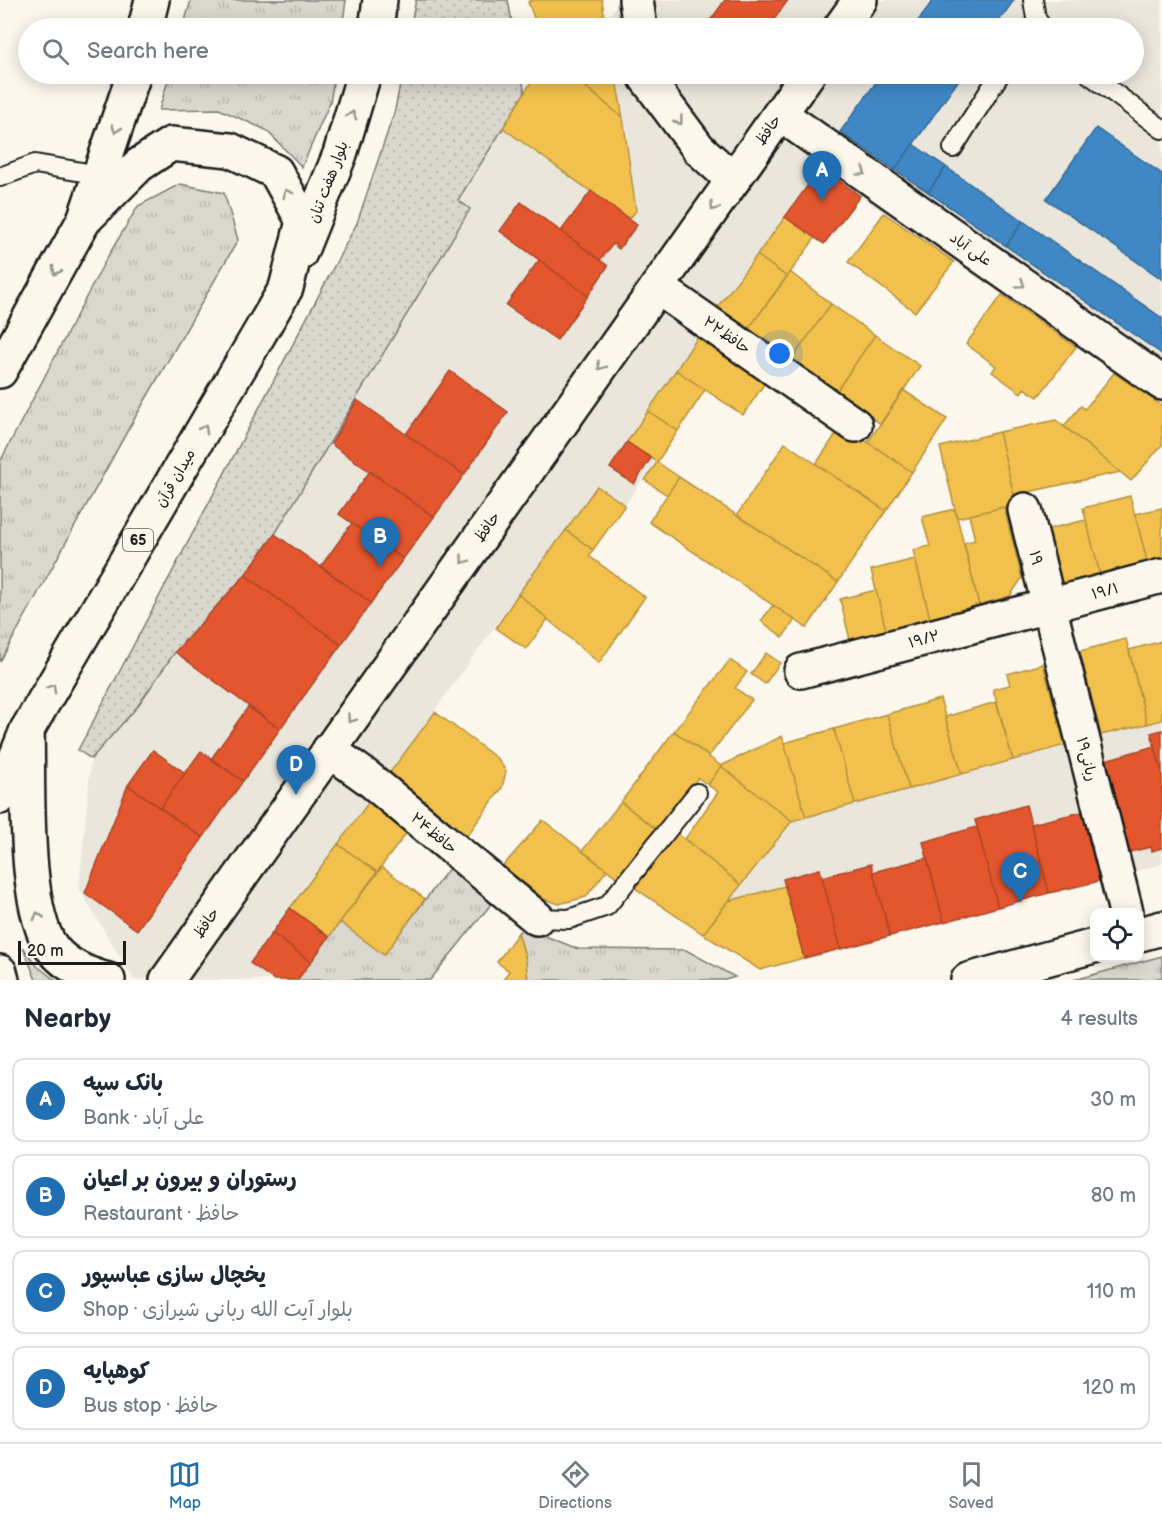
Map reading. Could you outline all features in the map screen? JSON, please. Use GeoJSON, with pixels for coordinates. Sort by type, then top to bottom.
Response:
{"type":"FeatureCollection","features":[{"type":"Feature","properties":{"kind":"main road"},"geometry":{"type":"LineString","coordinates":[[148,18],[152,0]]}},
{"type":"Feature","properties":{"kind":"main road"},"geometry":{"type":"LineString","coordinates":[[377,18],[380,0]]}},
{"type":"Feature","properties":{"kind":"main road"},"geometry":{"type":"LineString","coordinates":[[636,0],[638,18]]}},
{"type":"Feature","properties":{"kind":"main road"},"geometry":{"type":"LineString","coordinates":[[847,18],[860,0]]}},
{"type":"Feature","properties":{"kind":"main road","name":"65"},"geometry":{"type":"LineString","coordinates":[[0,371],[84,220],[131,84]]}},
{"type":"Feature","properties":{"kind":"main road","name":"بلوار هفت تنان"},"geometry":{"type":"LineString","coordinates":[[286,288],[340,154],[361,84]]}},
{"type":"Feature","properties":{"kind":"main road"},"geometry":{"type":"LineString","coordinates":[[650,84],[699,149],[733,180]]}},
{"type":"Feature","properties":{"kind":"main road","name":"حافظ"},"geometry":{"type":"LineString","coordinates":[[167,980],[801,84]]}},
{"type":"Feature","properties":{"kind":"main road","name":"علی آباد"},"geometry":{"type":"LineString","coordinates":[[780,114],[1162,383]]}},
{"type":"Feature","properties":{"kind":"main road","name":"65"},"geometry":{"type":"LineString","coordinates":[[84,220],[139,165],[171,144],[230,150],[276,172],[303,221],[286,288]]}},
{"type":"Feature","properties":{"kind":"main road","name":"حافظ۲۲"},"geometry":{"type":"LineString","coordinates":[[657,287],[855,425]]}},
{"type":"Feature","properties":{"kind":"main road","name":"میدان قرآن"},"geometry":{"type":"LineString","coordinates":[[0,797],[27,730],[286,288]]}},
{"type":"Feature","properties":{"kind":"main road","name":"۱۹"},"geometry":{"type":"LineString","coordinates":[[1025,510],[1048,606]]}},
{"type":"Feature","properties":{"kind":"main road","name":"۱۹/۱"},"geometry":{"type":"LineString","coordinates":[[1048,606],[1162,576]]}},
{"type":"Feature","properties":{"kind":"main road","name":"۱۹/۲"},"geometry":{"type":"LineString","coordinates":[[801,671],[1048,606]]}},
{"type":"Feature","properties":{"kind":"main road","name":"ربانی۱۹"},"geometry":{"type":"LineString","coordinates":[[1048,606],[1125,908]]}},
{"type":"Feature","properties":{"kind":"main road"},"geometry":{"type":"LineString","coordinates":[[27,730],[31,859],[36,911],[42,930],[53,950],[87,975],[108,980]]}},
{"type":"Feature","properties":{"kind":"main road","name":"حافظ۲۴"},"geometry":{"type":"LineString","coordinates":[[329,750],[368,778],[537,918]]}},
{"type":"Feature","properties":{"kind":"main road"},"geometry":{"type":"LineString","coordinates":[[1144,933],[1162,928]]}},
{"type":"Feature","properties":{"kind":"main road"},"geometry":{"type":"LineString","coordinates":[[968,980],[1090,947]]}},
{"type":"Feature","properties":{"kind":"main road"},"geometry":{"type":"LineString","coordinates":[[0,972],[2,980]]}},
{"type":"Feature","properties":{"kind":"lane"},"geometry":{"type":"LineString","coordinates":[[953,148],[994,84]]}},
{"type":"Feature","properties":{"kind":"lane"},"geometry":{"type":"LineString","coordinates":[[1102,84],[1162,129]]}},
{"type":"Feature","properties":{"kind":"lane"},"geometry":{"type":"LineString","coordinates":[[0,177],[35,164],[100,175]]}},
{"type":"Feature","properties":{"kind":"lane"},"geometry":{"type":"LineString","coordinates":[[537,918],[569,919],[607,906],[697,793]]}},
{"type":"Feature","properties":{"kind":"shaded area"},"geometry":{"type":"Polygon","coordinates":[[[617,0],[1162,0],[1162,406],[860,196],[824,244],[815,238],[787,277],[769,377],[743,415],[705,390],[589,556],[645,597],[599,663],[518,594],[389,774],[408,831],[297,980],[134,980],[79,889],[91,759],[137,707],[175,652],[245,575],[275,534],[470,210],[458,200],[530,84],[1144,84],[1144,18],[611,18],[617,0]]]}},
{"type":"Feature","properties":{"kind":"shaded area"},"geometry":{"type":"Polygon","coordinates":[[[1162,720],[1162,864],[760,970],[703,934],[792,821],[1162,720]]]}},
{"type":"Feature","properties":{"kind":"green space"},"geometry":{"type":"Polygon","coordinates":[[[191,0],[346,0],[343,18],[186,18],[191,0]]]}},
{"type":"Feature","properties":{"kind":"green space"},"geometry":{"type":"Polygon","coordinates":[[[416,0],[508,0],[511,18],[412,18],[416,0]]]}},
{"type":"Feature","properties":{"kind":"green space"},"geometry":{"type":"Polygon","coordinates":[[[167,84],[333,84],[330,102],[302,167],[266,130],[219,109],[159,110],[167,84]]]}},
{"type":"Feature","properties":{"kind":"green space"},"geometry":{"type":"Polygon","coordinates":[[[400,84],[523,84],[525,93],[458,200],[470,209],[275,534],[245,575],[175,652],[137,707],[91,759],[78,750],[357,223],[395,110],[400,84]]]}},
{"type":"Feature","properties":{"kind":"green space"},"geometry":{"type":"Polygon","coordinates":[[[180,184],[224,193],[238,240],[129,428],[0,662],[0,462],[105,261],[138,206],[180,184]]]}},
{"type":"Feature","properties":{"kind":"green space"},"geometry":{"type":"Polygon","coordinates":[[[450,867],[492,903],[430,980],[297,980],[340,922],[384,954],[450,867]]]}},
{"type":"Feature","properties":{"kind":"green space"},"geometry":{"type":"Polygon","coordinates":[[[523,927],[578,949],[686,950],[735,977],[725,980],[528,980],[525,956],[518,933],[523,927]]]}},
{"type":"Feature","properties":{"kind":"green space"},"geometry":{"type":"Polygon","coordinates":[[[23,947],[37,966],[55,980],[36,980],[23,947]]]}},
{"type":"Feature","properties":{"kind":"green space"},"geometry":{"type":"Polygon","coordinates":[[[1162,956],[1162,977],[1151,980],[1074,980],[1144,962],[1162,956]]]}},
{"type":"Feature","properties":{"kind":"building: Homes"},"geometry":{"type":"Polygon","coordinates":[[[533,0],[602,0],[605,18],[534,18],[528,2],[533,0]]]}},
{"type":"Feature","properties":{"kind":"building: Homes"},"geometry":{"type":"Polygon","coordinates":[[[530,84],[582,84],[623,118],[636,211],[629,219],[503,128],[530,84]]]}},
{"type":"Feature","properties":{"kind":"building: Homes"},"geometry":{"type":"Polygon","coordinates":[[[582,84],[617,84],[623,118],[582,84]]]}},
{"type":"Feature","properties":{"kind":"building: Homes"},"geometry":{"type":"Polygon","coordinates":[[[884,213],[954,262],[915,312],[848,262],[884,213]]]}},
{"type":"Feature","properties":{"kind":"building: Homes"},"geometry":{"type":"Polygon","coordinates":[[[785,217],[815,238],[787,277],[757,255],[785,217]]]}},
{"type":"Feature","properties":{"kind":"building: Homes"},"geometry":{"type":"Polygon","coordinates":[[[757,255],[787,277],[746,332],[716,309],[757,255]]]}},
{"type":"Feature","properties":{"kind":"building: Homes"},"geometry":{"type":"Polygon","coordinates":[[[790,272],[831,304],[790,362],[746,332],[790,272]]]}},
{"type":"Feature","properties":{"kind":"building: Homes"},"geometry":{"type":"Polygon","coordinates":[[[1002,295],[1076,347],[1038,397],[1024,388],[1021,393],[992,372],[996,366],[966,344],[1002,295]]]}},
{"type":"Feature","properties":{"kind":"building: Homes"},"geometry":{"type":"Polygon","coordinates":[[[831,304],[875,335],[835,393],[790,362],[831,304]]]}},
{"type":"Feature","properties":{"kind":"building: Homes"},"geometry":{"type":"Polygon","coordinates":[[[701,332],[769,377],[743,415],[676,370],[701,332]]]}},
{"type":"Feature","properties":{"kind":"building: Homes"},"geometry":{"type":"Polygon","coordinates":[[[875,335],[920,366],[881,424],[835,393],[875,335]]]}},
{"type":"Feature","properties":{"kind":"building: Homes"},"geometry":{"type":"Polygon","coordinates":[[[676,370],[705,390],[678,431],[648,411],[676,370]]]}},
{"type":"Feature","properties":{"kind":"building: Homes"},"geometry":{"type":"Polygon","coordinates":[[[1114,373],[1162,406],[1162,445],[1131,481],[1064,426],[1081,406],[1085,409],[1114,373]]]}},
{"type":"Feature","properties":{"kind":"building: Homes"},"geometry":{"type":"Polygon","coordinates":[[[903,390],[947,419],[912,472],[868,442],[903,390]]]}},
{"type":"Feature","properties":{"kind":"building: Homes"},"geometry":{"type":"Polygon","coordinates":[[[648,411],[678,431],[657,462],[627,442],[648,411]]]}},
{"type":"Feature","properties":{"kind":"building: Homes"},"geometry":{"type":"Polygon","coordinates":[[[1056,420],[1120,472],[1014,495],[999,432],[1056,420]]]}},
{"type":"Feature","properties":{"kind":"building: Homes"},"geometry":{"type":"Polygon","coordinates":[[[842,425],[912,472],[886,511],[816,464],[842,425]]]}},
{"type":"Feature","properties":{"kind":"building: Homes"},"geometry":{"type":"Polygon","coordinates":[[[999,432],[1016,504],[957,518],[940,447],[999,432]]]}},
{"type":"Feature","properties":{"kind":"building: Homes"},"geometry":{"type":"Polygon","coordinates":[[[785,443],[886,511],[838,582],[737,515],[785,443]]]}},
{"type":"Feature","properties":{"kind":"building: Homes"},"geometry":{"type":"Polygon","coordinates":[[[657,462],[679,477],[667,495],[645,480],[657,462]]]}},
{"type":"Feature","properties":{"kind":"building: Homes"},"geometry":{"type":"Polygon","coordinates":[[[679,477],[838,582],[807,628],[649,522],[679,477]]]}},
{"type":"Feature","properties":{"kind":"building: Homes"},"geometry":{"type":"Polygon","coordinates":[[[597,486],[625,505],[593,550],[566,530],[597,486]]]}},
{"type":"Feature","properties":{"kind":"building: Homes"},"geometry":{"type":"Polygon","coordinates":[[[1130,496],[1147,561],[1100,574],[1083,508],[1130,496]]]}},
{"type":"Feature","properties":{"kind":"building: Homes"},"geometry":{"type":"Polygon","coordinates":[[[1004,507],[1022,578],[1010,596],[979,605],[964,543],[975,540],[969,515],[1004,507]]]}},
{"type":"Feature","properties":{"kind":"building: Homes"},"geometry":{"type":"Polygon","coordinates":[[[1162,508],[1162,558],[1147,561],[1135,514],[1162,508]]]}},
{"type":"Feature","properties":{"kind":"building: Homes"},"geometry":{"type":"Polygon","coordinates":[[[955,509],[979,605],[930,618],[913,550],[930,546],[922,517],[955,509]]]}},
{"type":"Feature","properties":{"kind":"building: Homes"},"geometry":{"type":"Polygon","coordinates":[[[1086,520],[1100,574],[1054,586],[1040,531],[1086,520]]]}},
{"type":"Feature","properties":{"kind":"building: Homes"},"geometry":{"type":"Polygon","coordinates":[[[566,530],[593,550],[589,556],[645,597],[599,663],[518,594],[566,530]]]}},
{"type":"Feature","properties":{"kind":"building: Homes"},"geometry":{"type":"Polygon","coordinates":[[[915,559],[930,618],[886,630],[871,570],[915,559]]]}},
{"type":"Feature","properties":{"kind":"building: Homes"},"geometry":{"type":"Polygon","coordinates":[[[876,590],[886,630],[850,640],[840,599],[876,590]]]}},
{"type":"Feature","properties":{"kind":"building: Homes"},"geometry":{"type":"Polygon","coordinates":[[[518,594],[548,619],[526,649],[496,628],[518,594]]]}},
{"type":"Feature","properties":{"kind":"building: Homes"},"geometry":{"type":"Polygon","coordinates":[[[773,605],[795,620],[783,637],[761,621],[773,605]]]}},
{"type":"Feature","properties":{"kind":"building: Homes"},"geometry":{"type":"Polygon","coordinates":[[[1126,639],[1147,724],[1101,735],[1080,651],[1126,639]]]}},
{"type":"Feature","properties":{"kind":"building: Homes"},"geometry":{"type":"Polygon","coordinates":[[[1162,641],[1162,720],[1147,724],[1129,650],[1162,641]]]}},
{"type":"Feature","properties":{"kind":"building: Homes"},"geometry":{"type":"Polygon","coordinates":[[[766,653],[780,663],[765,684],[751,674],[766,653]]]}},
{"type":"Feature","properties":{"kind":"building: Homes"},"geometry":{"type":"Polygon","coordinates":[[[730,660],[747,672],[735,688],[752,700],[709,756],[674,731],[730,660]]]}},
{"type":"Feature","properties":{"kind":"building: Homes"},"geometry":{"type":"Polygon","coordinates":[[[1043,664],[1065,745],[1013,760],[993,689],[1010,685],[1007,674],[1043,664]]]}},
{"type":"Feature","properties":{"kind":"building: Homes"},"geometry":{"type":"Polygon","coordinates":[[[940,699],[962,774],[909,789],[887,714],[940,699]]]}},
{"type":"Feature","properties":{"kind":"building: Homes"},"geometry":{"type":"Polygon","coordinates":[[[996,702],[1013,760],[962,774],[945,717],[996,702]]]}},
{"type":"Feature","properties":{"kind":"building: Homes"},"geometry":{"type":"Polygon","coordinates":[[[435,712],[498,759],[506,771],[502,788],[466,837],[389,774],[435,712]]]}},
{"type":"Feature","properties":{"kind":"building: Homes"},"geometry":{"type":"Polygon","coordinates":[[[887,714],[909,789],[855,804],[834,729],[887,714]]]}},
{"type":"Feature","properties":{"kind":"building: Homes"},"geometry":{"type":"Polygon","coordinates":[[[834,729],[855,804],[806,817],[784,743],[834,729]]]}},
{"type":"Feature","properties":{"kind":"building: Homes"},"geometry":{"type":"Polygon","coordinates":[[[674,731],[721,766],[708,785],[698,778],[657,830],[621,802],[674,731]]]}},
{"type":"Feature","properties":{"kind":"building: Homes"},"geometry":{"type":"Polygon","coordinates":[[[782,736],[806,817],[792,821],[721,766],[782,736]]]}},
{"type":"Feature","properties":{"kind":"building: Homes"},"geometry":{"type":"Polygon","coordinates":[[[721,766],[792,821],[741,885],[685,839],[718,792],[708,785],[721,766]]]}},
{"type":"Feature","properties":{"kind":"building: Homes"},"geometry":{"type":"Polygon","coordinates":[[[371,799],[408,831],[377,872],[338,844],[371,799]]]}},
{"type":"Feature","properties":{"kind":"building: Homes"},"geometry":{"type":"Polygon","coordinates":[[[621,802],[657,830],[619,879],[582,851],[621,802]]]}},
{"type":"Feature","properties":{"kind":"building: Homes"},"geometry":{"type":"Polygon","coordinates":[[[543,820],[607,870],[586,897],[559,904],[544,899],[503,866],[543,820]]]}},
{"type":"Feature","properties":{"kind":"building: Homes"},"geometry":{"type":"Polygon","coordinates":[[[677,833],[741,885],[703,934],[635,888],[677,833]]]}},
{"type":"Feature","properties":{"kind":"building: Homes"},"geometry":{"type":"Polygon","coordinates":[[[338,844],[377,872],[329,937],[290,908],[338,844]]]}},
{"type":"Feature","properties":{"kind":"building: Homes"},"geometry":{"type":"Polygon","coordinates":[[[382,867],[425,899],[384,955],[340,922],[382,867]]]}},
{"type":"Feature","properties":{"kind":"building: Homes"},"geometry":{"type":"Polygon","coordinates":[[[785,886],[804,958],[760,970],[703,934],[728,901],[785,886]]]}},
{"type":"Feature","properties":{"kind":"building: Homes"},"geometry":{"type":"Polygon","coordinates":[[[518,933],[525,956],[528,980],[503,980],[509,971],[497,962],[518,933]]]}},
{"type":"Feature","properties":{"kind":"building: Shops"},"geometry":{"type":"Polygon","coordinates":[[[725,0],[788,0],[775,18],[712,18],[725,0]]]}},
{"type":"Feature","properties":{"kind":"building: Shops"},"geometry":{"type":"Polygon","coordinates":[[[821,167],[860,196],[824,244],[785,217],[821,167]]]}},
{"type":"Feature","properties":{"kind":"building: Shops"},"geometry":{"type":"Polygon","coordinates":[[[591,191],[637,225],[619,249],[613,244],[600,260],[561,231],[591,191]]]}},
{"type":"Feature","properties":{"kind":"building: Shops"},"geometry":{"type":"Polygon","coordinates":[[[521,202],[608,266],[588,296],[500,231],[521,202]]]}},
{"type":"Feature","properties":{"kind":"building: Shops"},"geometry":{"type":"Polygon","coordinates":[[[539,260],[588,296],[557,340],[506,305],[539,260]]]}},
{"type":"Feature","properties":{"kind":"building: Shops"},"geometry":{"type":"Polygon","coordinates":[[[450,371],[508,412],[464,475],[406,434],[450,371]]]}},
{"type":"Feature","properties":{"kind":"building: Shops"},"geometry":{"type":"Polygon","coordinates":[[[357,400],[464,475],[434,517],[331,444],[357,400]]]}},
{"type":"Feature","properties":{"kind":"building: Shops"},"geometry":{"type":"Polygon","coordinates":[[[627,442],[651,458],[634,484],[610,468],[627,442]]]}},
{"type":"Feature","properties":{"kind":"building: Shops"},"geometry":{"type":"Polygon","coordinates":[[[370,471],[434,517],[403,559],[339,514],[370,471]]]}},
{"type":"Feature","properties":{"kind":"building: Shops"},"geometry":{"type":"Polygon","coordinates":[[[352,523],[403,559],[371,603],[321,566],[352,523]]]}},
{"type":"Feature","properties":{"kind":"building: Shops"},"geometry":{"type":"Polygon","coordinates":[[[275,534],[371,603],[341,645],[245,575],[275,534]]]}},
{"type":"Feature","properties":{"kind":"building: Shops"},"geometry":{"type":"Polygon","coordinates":[[[245,575],[341,645],[280,729],[175,652],[245,575]]]}},
{"type":"Feature","properties":{"kind":"building: Shops"},"geometry":{"type":"Polygon","coordinates":[[[248,707],[280,729],[243,781],[211,759],[248,707]]]}},
{"type":"Feature","properties":{"kind":"building: Shops"},"geometry":{"type":"Polygon","coordinates":[[[1162,730],[1162,773],[1151,733],[1162,730]]]}},
{"type":"Feature","properties":{"kind":"building: Shops"},"geometry":{"type":"Polygon","coordinates":[[[1155,746],[1162,773],[1162,848],[1152,851],[1151,847],[1129,852],[1105,760],[1155,746]]]}},
{"type":"Feature","properties":{"kind":"building: Shops"},"geometry":{"type":"Polygon","coordinates":[[[153,750],[185,773],[160,808],[128,785],[153,750]]]}},
{"type":"Feature","properties":{"kind":"building: Shops"},"geometry":{"type":"Polygon","coordinates":[[[201,751],[243,781],[203,838],[160,808],[201,751]]]}},
{"type":"Feature","properties":{"kind":"building: Shops"},"geometry":{"type":"Polygon","coordinates":[[[128,785],[203,838],[137,930],[85,893],[128,785]]]}},
{"type":"Feature","properties":{"kind":"building: Shops"},"geometry":{"type":"Polygon","coordinates":[[[1026,805],[1049,893],[998,907],[975,820],[1026,805]]]}},
{"type":"Feature","properties":{"kind":"building: Shops"},"geometry":{"type":"Polygon","coordinates":[[[1082,812],[1100,881],[1049,893],[1031,824],[1082,812]]]}},
{"type":"Feature","properties":{"kind":"building: Shops"},"geometry":{"type":"Polygon","coordinates":[[[977,827],[998,907],[944,922],[923,842],[977,827]]]}},
{"type":"Feature","properties":{"kind":"building: Shops"},"geometry":{"type":"Polygon","coordinates":[[[927,858],[944,922],[890,936],[873,872],[927,858]]]}},
{"type":"Feature","properties":{"kind":"building: Shops"},"geometry":{"type":"Polygon","coordinates":[[[871,864],[890,936],[841,949],[822,877],[871,864]]]}},
{"type":"Feature","properties":{"kind":"building: Shops"},"geometry":{"type":"Polygon","coordinates":[[[820,869],[841,949],[804,958],[783,879],[820,869]]]}},
{"type":"Feature","properties":{"kind":"building: Shops"},"geometry":{"type":"Polygon","coordinates":[[[290,908],[329,937],[311,962],[272,933],[290,908]]]}},
{"type":"Feature","properties":{"kind":"building: Shops"},"geometry":{"type":"Polygon","coordinates":[[[272,933],[311,962],[297,980],[274,980],[250,963],[272,933]]]}},
{"type":"Feature","properties":{"kind":"building: Schools"},"geometry":{"type":"Polygon","coordinates":[[[933,0],[1014,0],[1001,18],[920,18],[933,0]]]}},
{"type":"Feature","properties":{"kind":"building: Schools"},"geometry":{"type":"Polygon","coordinates":[[[875,84],[956,84],[895,170],[840,132],[875,84]]]}},
{"type":"Feature","properties":{"kind":"building: Schools"},"geometry":{"type":"Polygon","coordinates":[[[1096,128],[1162,174],[1162,279],[1046,199],[1096,128]]]}},
{"type":"Feature","properties":{"kind":"building: Schools"},"geometry":{"type":"Polygon","coordinates":[[[913,144],[946,167],[928,192],[895,170],[913,144]]]}},
{"type":"Feature","properties":{"kind":"building: Schools"},"geometry":{"type":"Polygon","coordinates":[[[946,167],[1023,221],[1006,246],[928,192],[946,167]]]}},
{"type":"Feature","properties":{"kind":"building: Schools"},"geometry":{"type":"Polygon","coordinates":[[[1023,221],[1162,318],[1162,354],[1006,246],[1023,221]]]}},
{"type":"Feature","properties":{"kind":"place","name":"بانک سپه"},"geometry":{"type":"Point","coordinates":[822,201]}},
{"type":"Feature","properties":{"kind":"place","name":"رستوران و بیرون بر اعيان"},"geometry":{"type":"Point","coordinates":[380,567]}},
{"type":"Feature","properties":{"kind":"place","name":"کوهپایه"},"geometry":{"type":"Point","coordinates":[296,795]}},
{"type":"Feature","properties":{"kind":"place","name":"یخچال سازی عباسپور"},"geometry":{"type":"Point","coordinates":[1020,902]}}]}
